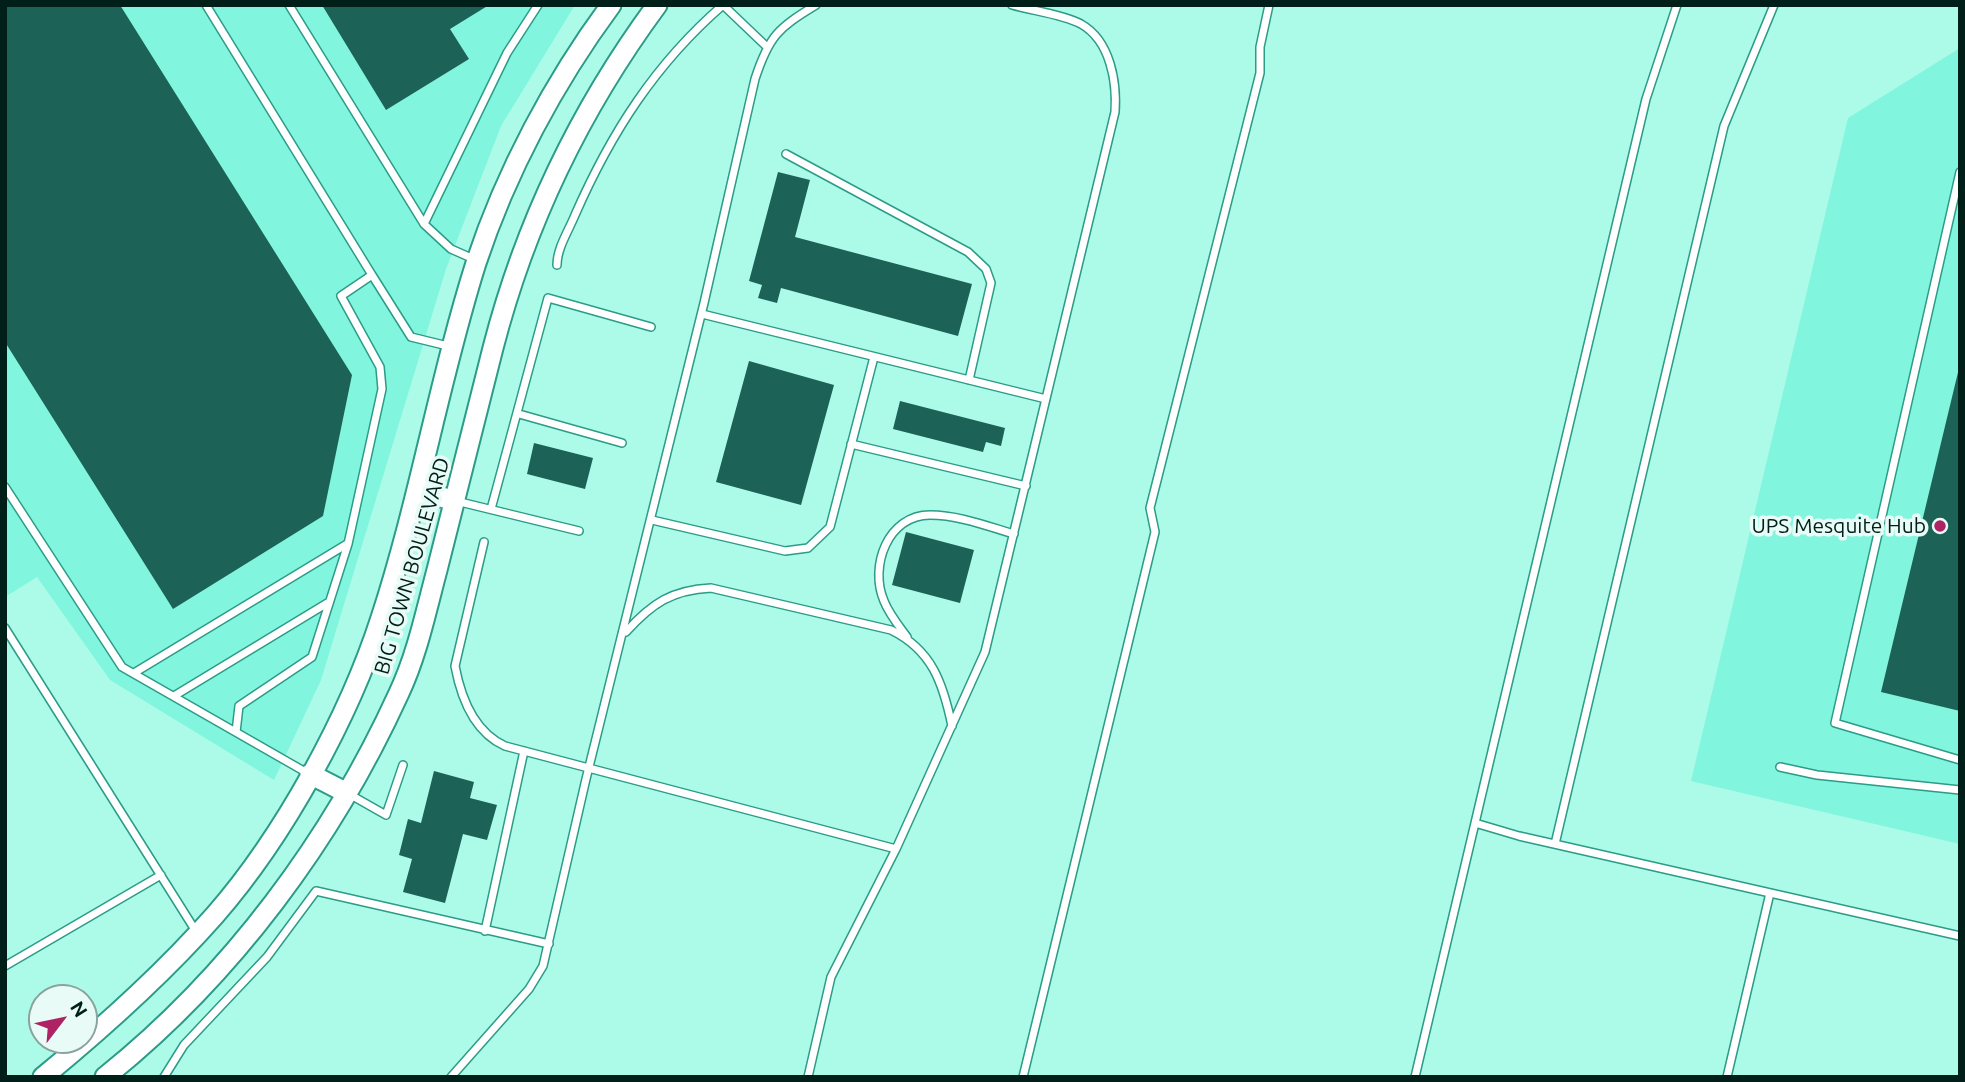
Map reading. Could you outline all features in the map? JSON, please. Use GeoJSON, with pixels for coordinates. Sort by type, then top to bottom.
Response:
{"type":"FeatureCollection","features":[{"type":"Feature","properties":{"kind":"main road","name":"BIG TOWN BOULEVARD"},"geometry":{"type":"LineString","coordinates":[[43,1077],[100,1031],[198,934],[248,873],[310,774],[359,677],[382,617],[477,260],[508,180],[548,105],[611,5]]}},
{"type":"Feature","properties":{"kind":"main road","name":"BIG TOWN BOULEVARD"},"geometry":{"type":"LineString","coordinates":[[105,1077],[166,1025],[246,938],[302,862],[345,792],[399,693],[422,625],[494,345],[547,191],[583,118],[657,5]]}},
{"type":"Feature","properties":{"kind":"main road"},"geometry":{"type":"LineString","coordinates":[[417,490],[455,501]]}},
{"type":"Feature","properties":{"kind":"main road"},"geometry":{"type":"LineString","coordinates":[[310,774],[345,792]]}},
{"type":"Feature","properties":{"kind":"lane"},"geometry":{"type":"LineString","coordinates":[[206,5],[411,337],[453,347]]}},
{"type":"Feature","properties":{"kind":"lane"},"geometry":{"type":"LineString","coordinates":[[289,5],[424,224],[451,249],[477,260]]}},
{"type":"Feature","properties":{"kind":"lane"},"geometry":{"type":"LineString","coordinates":[[424,224],[507,53],[538,5]]}},
{"type":"Feature","properties":{"kind":"lane"},"geometry":{"type":"LineString","coordinates":[[557,265],[583,198],[631,106],[663,63],[723,5],[766,46]]}},
{"type":"Feature","properties":{"kind":"lane"},"geometry":{"type":"LineString","coordinates":[[451,1077],[529,989],[543,966],[589,767],[702,314],[755,79],[766,46],[785,26],[816,5]]}},
{"type":"Feature","properties":{"kind":"lane"},"geometry":{"type":"LineString","coordinates":[[808,1077],[831,977],[895,849],[926,776],[985,652],[1115,112],[1114,73],[1107,55],[1082,25],[1012,5]]}},
{"type":"Feature","properties":{"kind":"lane"},"geometry":{"type":"LineString","coordinates":[[1023,1077],[1155,532],[1150,508],[1260,73],[1260,47],[1269,5]]}},
{"type":"Feature","properties":{"kind":"lane"},"geometry":{"type":"LineString","coordinates":[[1415,1077],[1646,99],[1677,5]]}},
{"type":"Feature","properties":{"kind":"lane"},"geometry":{"type":"LineString","coordinates":[[1555,844],[1724,126],[1774,5]]}},
{"type":"Feature","properties":{"kind":"lane"},"geometry":{"type":"LineString","coordinates":[[786,154],[968,252],[986,270],[991,283],[970,380]]}},
{"type":"Feature","properties":{"kind":"lane"},"geometry":{"type":"LineString","coordinates":[[1960,172],[1835,723],[1960,760]]}},
{"type":"Feature","properties":{"kind":"lane"},"geometry":{"type":"LineString","coordinates":[[236,732],[239,706],[312,657],[348,544],[382,389],[380,367],[341,296],[372,275]]}},
{"type":"Feature","properties":{"kind":"lane"},"geometry":{"type":"LineString","coordinates":[[491,509],[519,414],[548,298],[651,327]]}},
{"type":"Feature","properties":{"kind":"lane"},"geometry":{"type":"LineString","coordinates":[[702,314],[1046,399]]}},
{"type":"Feature","properties":{"kind":"lane"},"geometry":{"type":"LineString","coordinates":[[652,520],[785,551],[808,548],[830,527],[874,357]]}},
{"type":"Feature","properties":{"kind":"lane"},"geometry":{"type":"LineString","coordinates":[[519,414],[622,443]]}},
{"type":"Feature","properties":{"kind":"lane"},"geometry":{"type":"LineString","coordinates":[[851,444],[1026,486]]}},
{"type":"Feature","properties":{"kind":"lane"},"geometry":{"type":"LineString","coordinates":[[5,486],[122,667],[310,774]]}},
{"type":"Feature","properties":{"kind":"lane"},"geometry":{"type":"LineString","coordinates":[[455,501],[579,531]]}},
{"type":"Feature","properties":{"kind":"lane"},"geometry":{"type":"LineString","coordinates":[[952,726],[938,676],[930,660],[909,640],[882,598],[879,570],[887,539],[914,517],[929,515],[962,519],[1014,534]]}},
{"type":"Feature","properties":{"kind":"lane"},"geometry":{"type":"LineString","coordinates":[[484,542],[457,651],[458,683],[472,717],[487,738],[524,751],[895,849]]}},
{"type":"Feature","properties":{"kind":"lane"},"geometry":{"type":"LineString","coordinates":[[134,673],[348,544]]}},
{"type":"Feature","properties":{"kind":"lane"},"geometry":{"type":"LineString","coordinates":[[623,635],[647,609],[663,598],[687,589],[711,588],[891,630],[909,640]]}},
{"type":"Feature","properties":{"kind":"lane"},"geometry":{"type":"LineString","coordinates":[[174,696],[330,602]]}},
{"type":"Feature","properties":{"kind":"lane"},"geometry":{"type":"LineString","coordinates":[[5,628],[198,934]]}},
{"type":"Feature","properties":{"kind":"lane"},"geometry":{"type":"LineString","coordinates":[[485,931],[524,751]]}},
{"type":"Feature","properties":{"kind":"lane"},"geometry":{"type":"LineString","coordinates":[[345,792],[386,815],[403,765]]}},
{"type":"Feature","properties":{"kind":"lane"},"geometry":{"type":"LineString","coordinates":[[1780,767],[1816,775],[1960,790]]}},
{"type":"Feature","properties":{"kind":"lane"},"geometry":{"type":"LineString","coordinates":[[1475,823],[1555,844],[1960,936]]}},
{"type":"Feature","properties":{"kind":"lane"},"geometry":{"type":"LineString","coordinates":[[5,966],[161,875]]}},
{"type":"Feature","properties":{"kind":"lane"},"geometry":{"type":"LineString","coordinates":[[163,1077],[184,1045],[267,957],[316,891],[549,944]]}},
{"type":"Feature","properties":{"kind":"lane"},"geometry":{"type":"LineString","coordinates":[[1727,1077],[1770,893]]}},
{"type":"Feature","properties":{"kind":"shaded area"},"geometry":{"type":"Polygon","coordinates":[[[5,5],[575,5],[501,126],[446,269],[321,680],[274,780],[110,680],[37,577],[5,597],[5,5]]]}},
{"type":"Feature","properties":{"kind":"shaded area"},"geometry":{"type":"Polygon","coordinates":[[[1960,48],[1960,844],[1691,781],[1848,118],[1960,48]]]}},
{"type":"Feature","properties":{"kind":"building"},"geometry":{"type":"Polygon","coordinates":[[[5,5],[120,5],[352,375],[323,516],[173,609],[5,342],[5,5]]]}},
{"type":"Feature","properties":{"kind":"building"},"geometry":{"type":"Polygon","coordinates":[[[322,5],[489,5],[450,29],[469,59],[386,110],[322,5]]]}},
{"type":"Feature","properties":{"kind":"building"},"geometry":{"type":"Polygon","coordinates":[[[778,172],[810,180],[795,237],[972,284],[958,336],[781,288],[777,303],[758,298],[762,285],[749,281],[778,172]]]}},
{"type":"Feature","properties":{"kind":"building"},"geometry":{"type":"Polygon","coordinates":[[[749,361],[834,385],[801,505],[716,482],[749,361]]]}},
{"type":"Feature","properties":{"kind":"building","name":"UPS Mesquite Hub"},"geometry":{"type":"Polygon","coordinates":[[[1960,364],[1960,711],[1881,692],[1960,364]]]}},
{"type":"Feature","properties":{"kind":"building"},"geometry":{"type":"Polygon","coordinates":[[[900,401],[1005,428],[1001,446],[986,442],[983,452],[893,429],[900,401]]]}},
{"type":"Feature","properties":{"kind":"building"},"geometry":{"type":"Polygon","coordinates":[[[534,443],[593,458],[585,489],[527,474],[534,443]]]}},
{"type":"Feature","properties":{"kind":"building"},"geometry":{"type":"Polygon","coordinates":[[[906,532],[974,550],[960,603],[892,585],[906,532]]]}},
{"type":"Feature","properties":{"kind":"building"},"geometry":{"type":"Polygon","coordinates":[[[434,771],[474,782],[470,798],[497,805],[487,840],[463,834],[445,903],[403,892],[412,859],[399,855],[408,819],[421,823],[434,771]]]}},
{"type":"Feature","properties":{"kind":"place","name":"UPS Mesquite Hub"},"geometry":{"type":"Point","coordinates":[1940,526]}}]}
